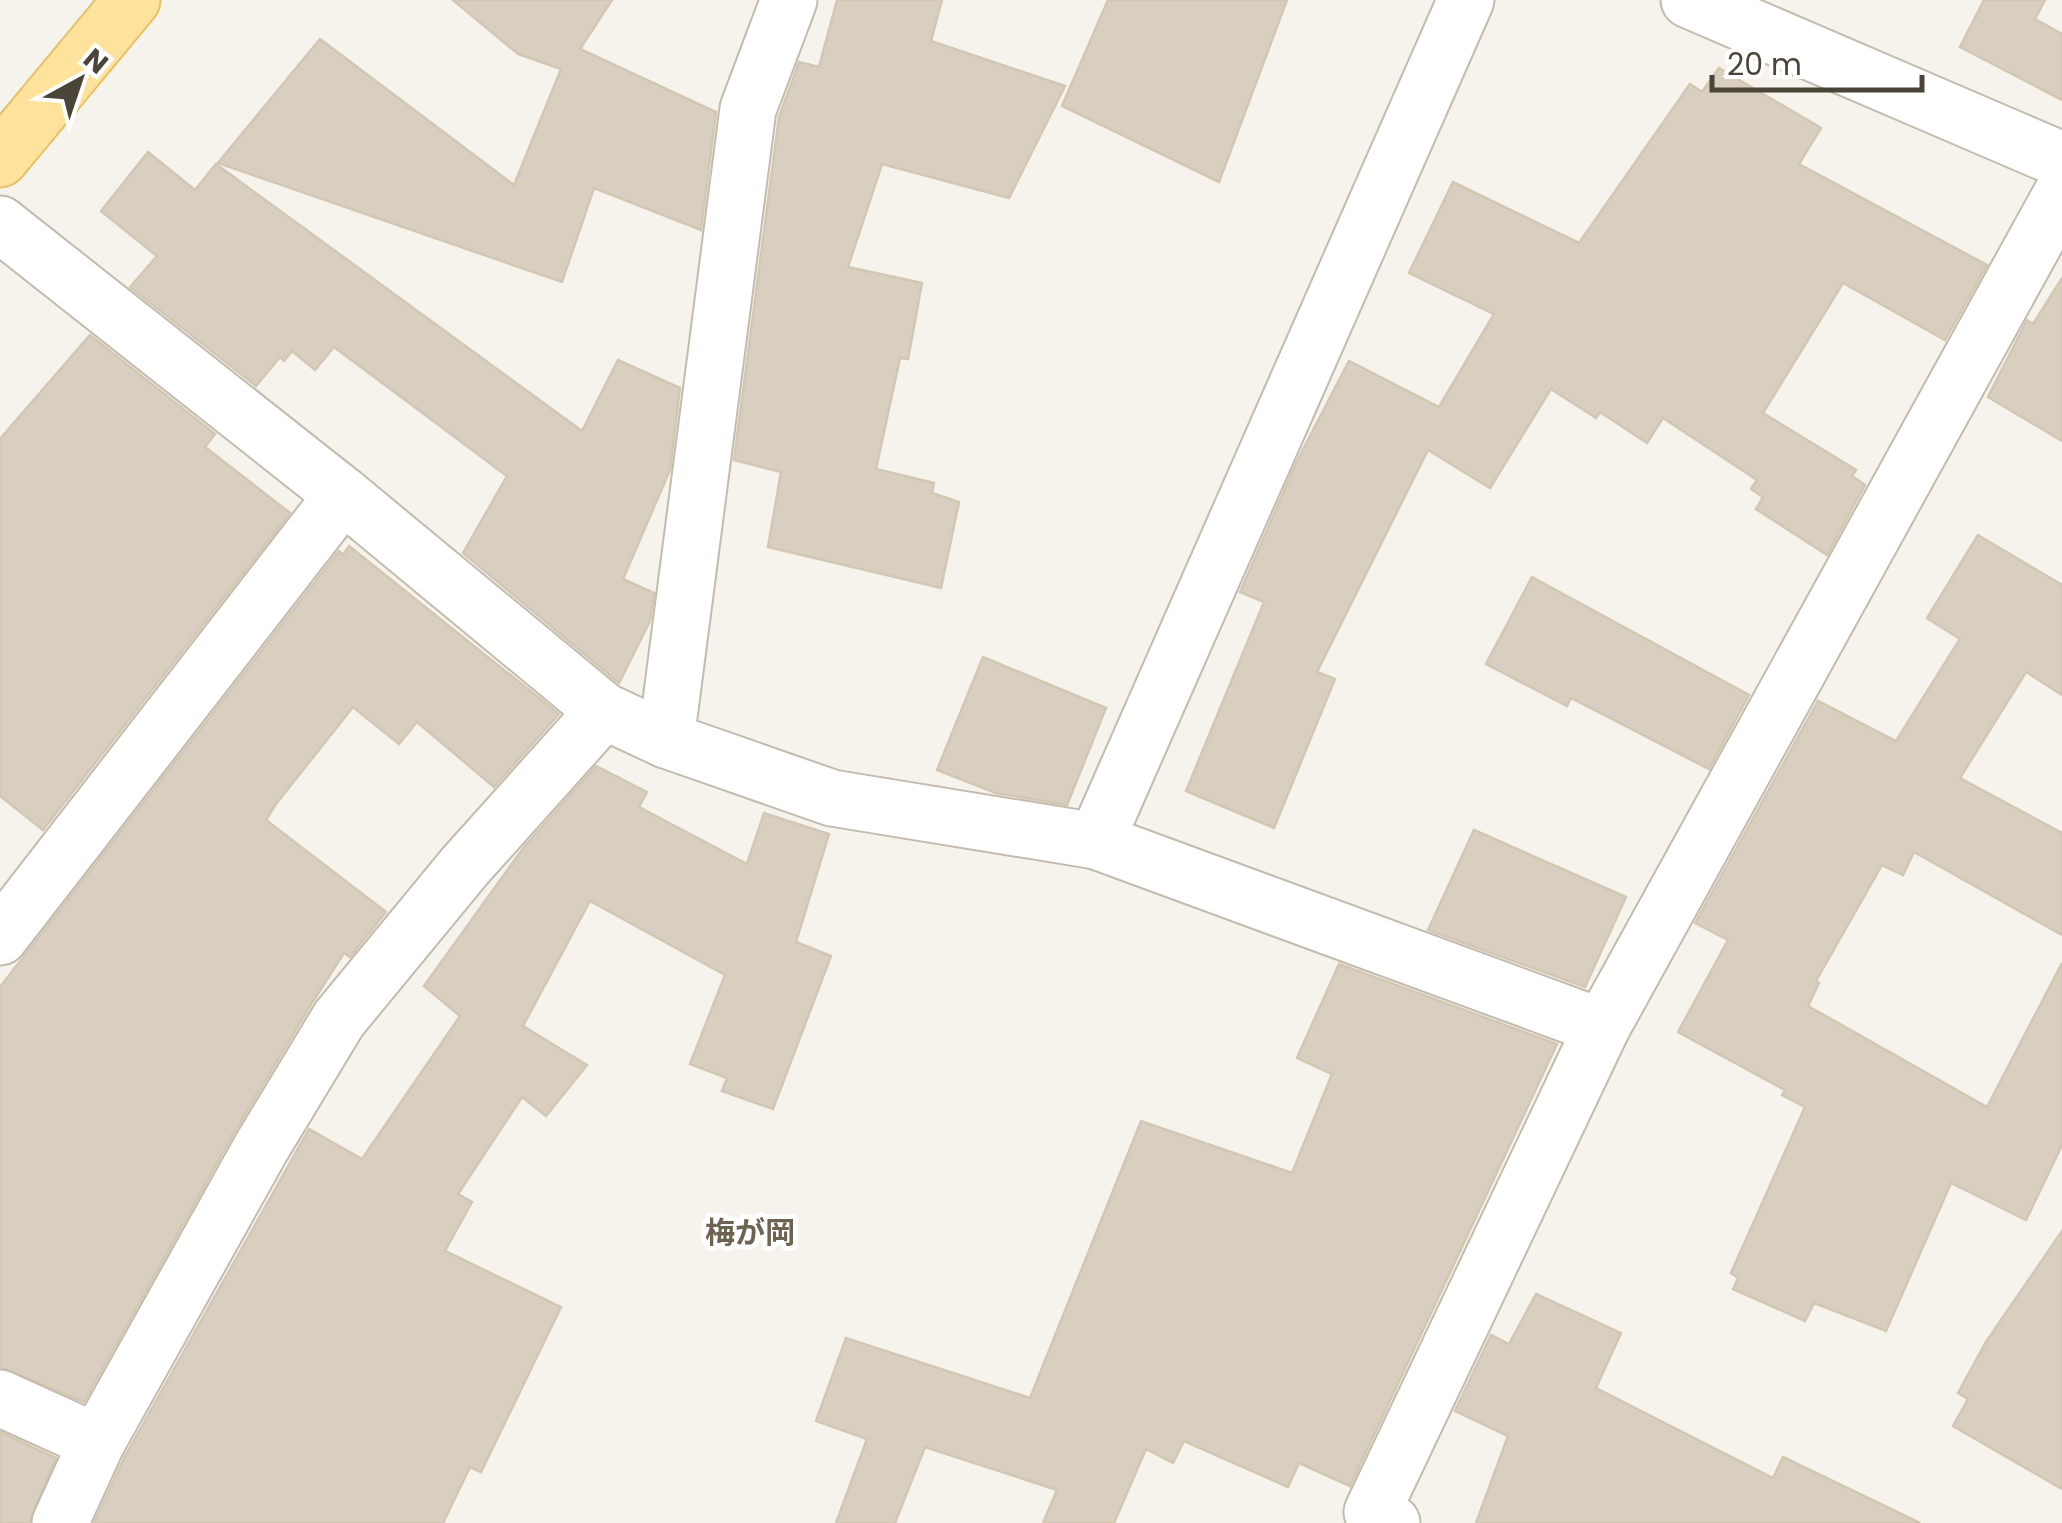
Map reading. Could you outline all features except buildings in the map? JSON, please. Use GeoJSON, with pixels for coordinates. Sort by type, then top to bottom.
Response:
{"type":"FeatureCollection","features":[{"type":"Feature","properties":{"kind":"main road"},"geometry":{"type":"LineString","coordinates":[[0,159],[132,0]]}},
{"type":"Feature","properties":{"kind":"street"},"geometry":{"type":"LineString","coordinates":[[666,740],[748,109],[789,0]]}},
{"type":"Feature","properties":{"kind":"street"},"geometry":{"type":"LineString","coordinates":[[1096,841],[1466,0]]}},
{"type":"Feature","properties":{"kind":"street"},"geometry":{"type":"LineString","coordinates":[[1689,0],[2062,160]]}},
{"type":"Feature","properties":{"kind":"street"},"geometry":{"type":"LineString","coordinates":[[1392,1523],[1372,1512],[1602,1027],[2062,194]]}},
{"type":"Feature","properties":{"kind":"street"},"geometry":{"type":"LineString","coordinates":[[0,224],[342,495],[604,711],[666,740],[832,798],[1096,841],[1602,1027]]}},
{"type":"Feature","properties":{"kind":"street"},"geometry":{"type":"LineString","coordinates":[[0,937],[342,495]]}},
{"type":"Feature","properties":{"kind":"street"},"geometry":{"type":"LineString","coordinates":[[60,1523],[98,1442],[261,1148],[339,1019],[465,866],[604,711]]}},
{"type":"Feature","properties":{"kind":"street"},"geometry":{"type":"LineString","coordinates":[[0,1398],[98,1442]]}},
{"type":"Feature","properties":{"kind":"district","name":"梅が岡"},"geometry":{"type":"Point","coordinates":[750,1232]}}]}
